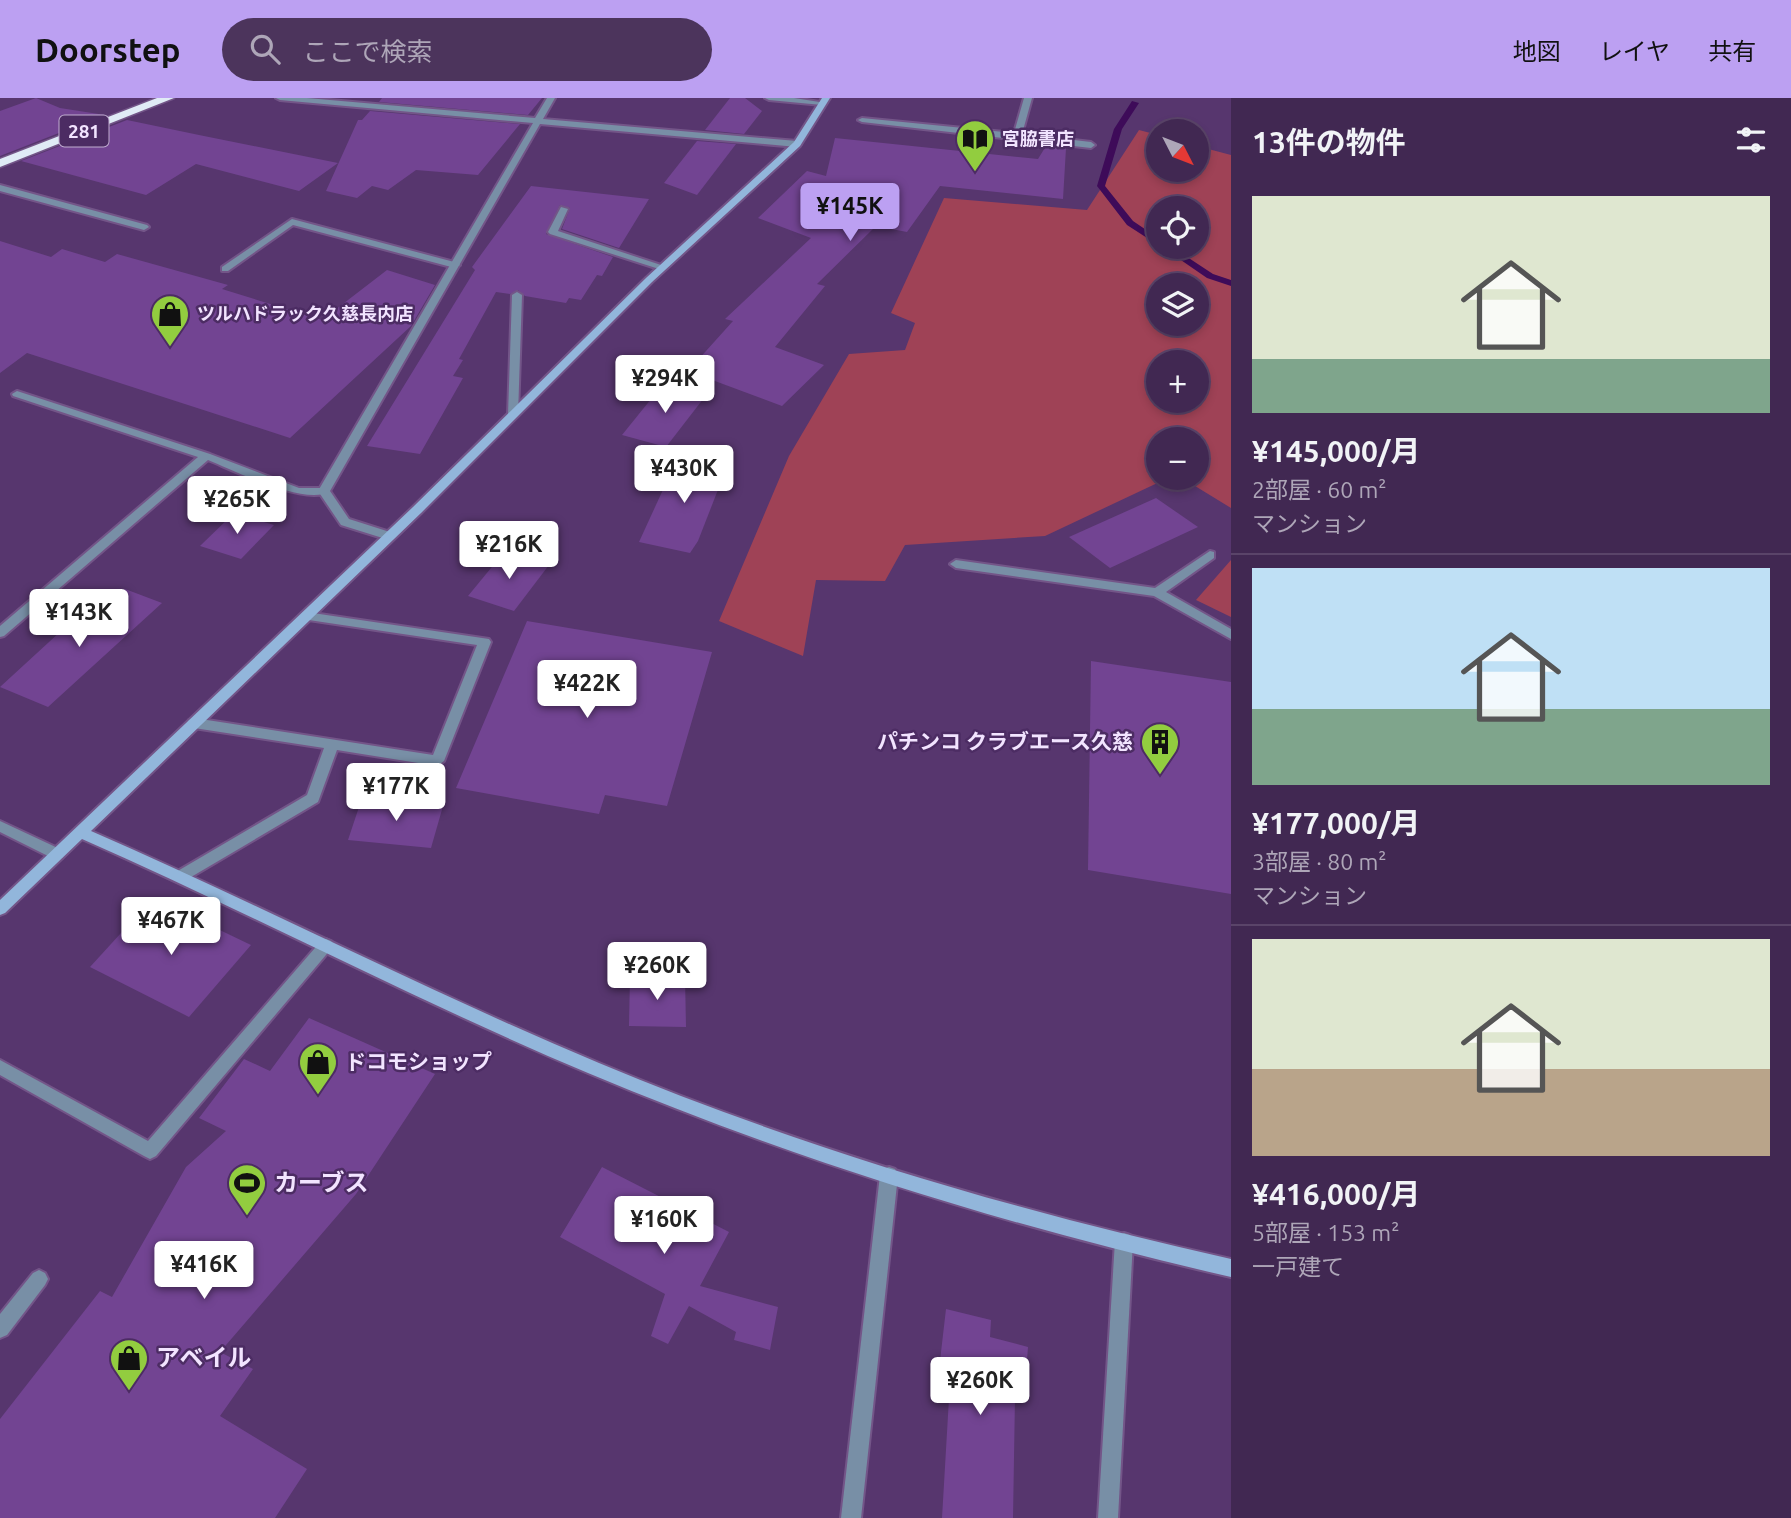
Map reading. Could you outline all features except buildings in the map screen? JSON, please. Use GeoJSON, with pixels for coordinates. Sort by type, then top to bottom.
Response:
{"type":"FeatureCollection","features":[{"type":"Feature","properties":{"kind":"highway","name":"281"},"geometry":{"type":"LineString","coordinates":[[3,159],[168,98]]}},
{"type":"Feature","properties":{"kind":"street"},"geometry":{"type":"LineString","coordinates":[[280,98],[797,144]]}},
{"type":"Feature","properties":{"kind":"street"},"geometry":{"type":"LineString","coordinates":[[324,491],[551,98]]}},
{"type":"Feature","properties":{"kind":"street"},"geometry":{"type":"LineString","coordinates":[[0,909],[390,536],[662,267],[797,144],[824,101],[769,98]]}},
{"type":"Feature","properties":{"kind":"street"},"geometry":{"type":"LineString","coordinates":[[1017,136],[1028,98]]}},
{"type":"Feature","properties":{"kind":"street"},"geometry":{"type":"LineString","coordinates":[[862,120],[1091,145]]}},
{"type":"Feature","properties":{"kind":"street"},"geometry":{"type":"LineString","coordinates":[[0,188],[144,227]]}},
{"type":"Feature","properties":{"kind":"street"},"geometry":{"type":"LineString","coordinates":[[564,209],[553,232],[662,267]]}},
{"type":"Feature","properties":{"kind":"street"},"geometry":{"type":"LineString","coordinates":[[225,269],[292,222],[455,265]]}},
{"type":"Feature","properties":{"kind":"street"},"geometry":{"type":"LineString","coordinates":[[513,415],[517,295]]}},
{"type":"Feature","properties":{"kind":"street"},"geometry":{"type":"LineString","coordinates":[[17,394],[206,456],[298,491],[324,491]]}},
{"type":"Feature","properties":{"kind":"street"},"geometry":{"type":"LineString","coordinates":[[0,633],[206,456]]}},
{"type":"Feature","properties":{"kind":"street"},"geometry":{"type":"LineString","coordinates":[[324,491],[345,522],[390,536]]}},
{"type":"Feature","properties":{"kind":"street"},"geometry":{"type":"LineString","coordinates":[[1157,592],[1210,555]]}},
{"type":"Feature","properties":{"kind":"street"},"geometry":{"type":"LineString","coordinates":[[956,564],[1157,592],[1231,635]]}},
{"type":"Feature","properties":{"kind":"street"},"geometry":{"type":"LineString","coordinates":[[194,723],[437,761],[485,642],[306,616]]}},
{"type":"Feature","properties":{"kind":"street"},"geometry":{"type":"LineString","coordinates":[[181,877],[313,798],[332,744]]}},
{"type":"Feature","properties":{"kind":"street"},"geometry":{"type":"LineString","coordinates":[[0,826],[57,854]]}},
{"type":"Feature","properties":{"kind":"street"},"geometry":{"type":"LineString","coordinates":[[79,832],[496,1024],[666,1098],[823,1154],[980,1203],[1231,1268]]}},
{"type":"Feature","properties":{"kind":"street"},"geometry":{"type":"LineString","coordinates":[[0,1067],[150,1151],[326,945]]}},
{"type":"Feature","properties":{"kind":"street"},"geometry":{"type":"LineString","coordinates":[[851,1518],[889,1175]]}},
{"type":"Feature","properties":{"kind":"street"},"geometry":{"type":"LineString","coordinates":[[1108,1518],[1124,1241]]}},
{"type":"Feature","properties":{"kind":"street"},"geometry":{"type":"LineString","coordinates":[[0,1329],[39,1279]]}},
{"type":"Feature","properties":{"kind":"shaded area"},"geometry":{"type":"Polygon","coordinates":[[[1139,130],[1146,132],[1146,182],[1209,182],[1209,149],[1231,155],[1231,508],[1202,490],[1209,490],[1209,427],[1146,427],[1146,488],[1045,536],[905,545],[885,581],[816,580],[803,656],[719,621],[789,456],[849,354],[905,350],[915,323],[891,313],[944,198],[1087,210],[1139,130]]]}},
{"type":"Feature","properties":{"kind":"shaded area"},"geometry":{"type":"Polygon","coordinates":[[[1231,560],[1231,617],[1196,600],[1231,560]]]}},
{"type":"Feature","properties":{"kind":"waterway"},"geometry":{"type":"LineString","coordinates":[[1135,103],[1118,129],[1101,186],[1130,223],[1146,234]]}},
{"type":"Feature","properties":{"kind":"waterway"},"geometry":{"type":"LineString","coordinates":[[1184,259],[1210,276],[1231,283]]}},
{"type":"Feature","properties":{"kind":"place","name":"宮脇書店"},"geometry":{"type":"Point","coordinates":[975,173]}},
{"type":"Feature","properties":{"kind":"place","name":"ツルハドラック久慈長内店"},"geometry":{"type":"Point","coordinates":[170,348]}},
{"type":"Feature","properties":{"kind":"place","name":"パチンコ クラブエース久慈"},"geometry":{"type":"Point","coordinates":[1160,776]}},
{"type":"Feature","properties":{"kind":"place","name":"ドコモショップ"},"geometry":{"type":"Point","coordinates":[318,1096]}},
{"type":"Feature","properties":{"kind":"place","name":"カーブス"},"geometry":{"type":"Point","coordinates":[247,1217]}},
{"type":"Feature","properties":{"kind":"place","name":"アベイル"},"geometry":{"type":"Point","coordinates":[129,1392]}}]}
